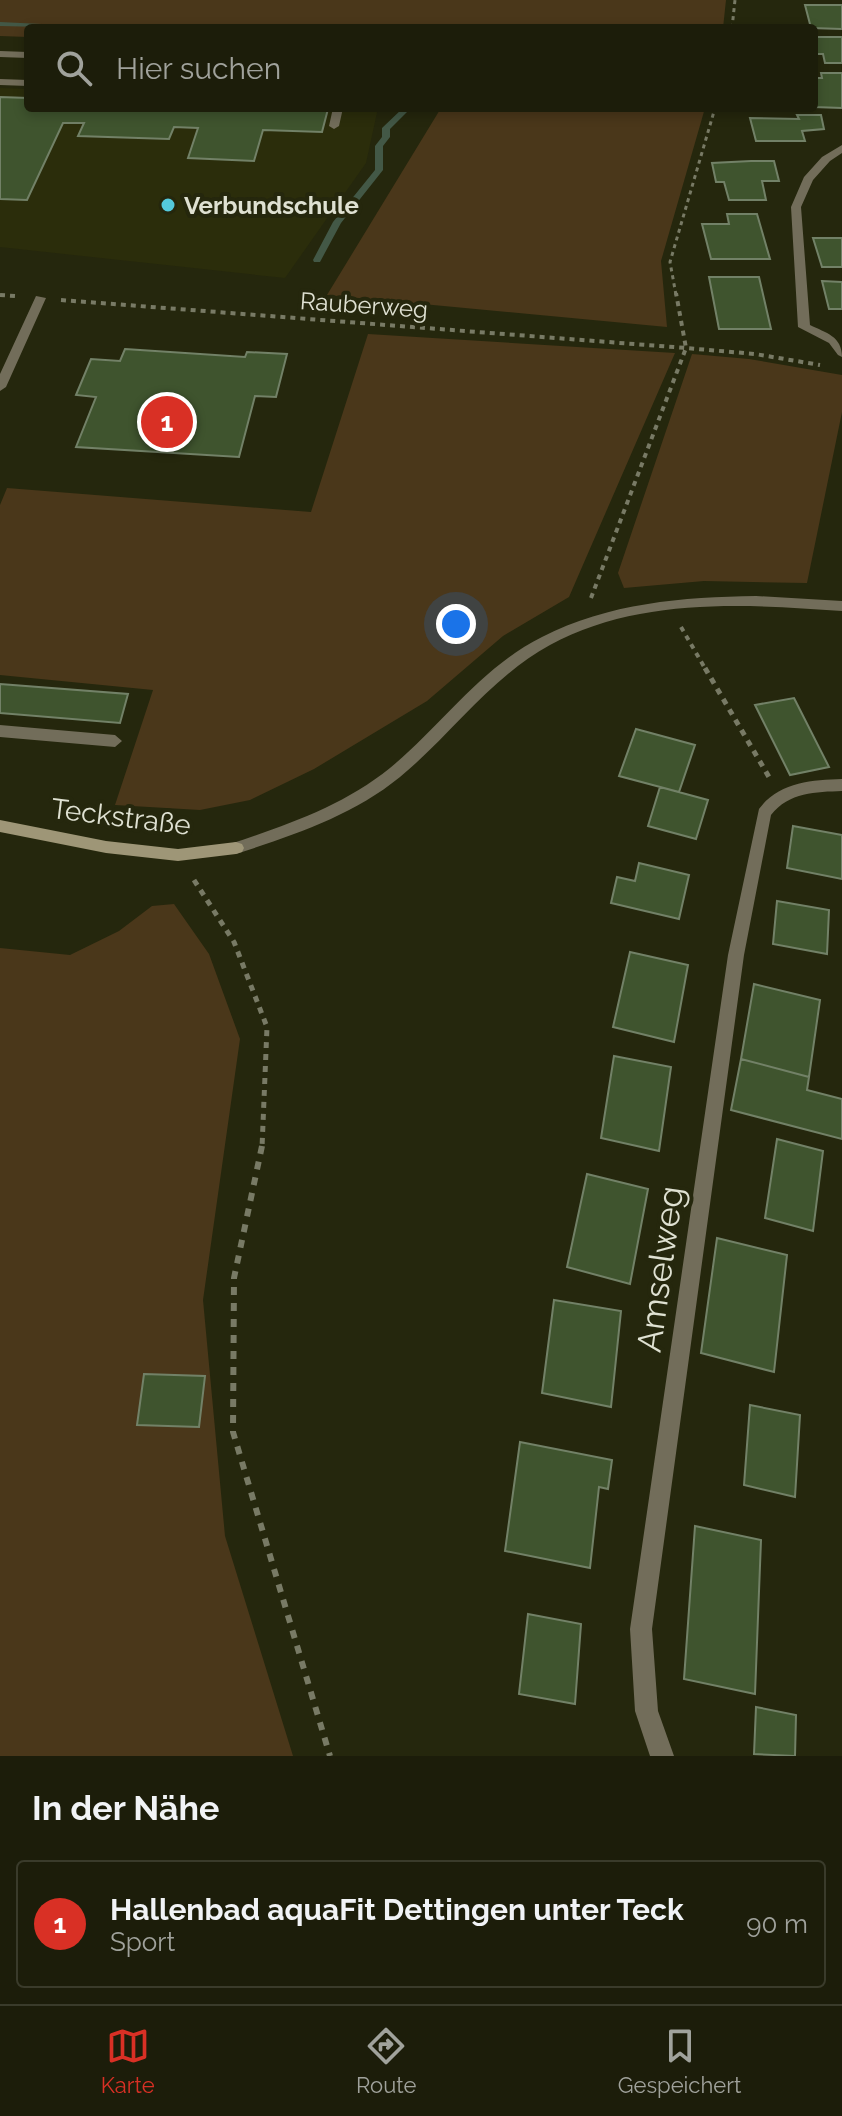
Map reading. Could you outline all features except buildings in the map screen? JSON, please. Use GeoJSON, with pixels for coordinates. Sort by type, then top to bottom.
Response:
{"type":"FeatureCollection","features":[{"type":"Feature","properties":{"kind":"street"},"geometry":{"type":"LineString","coordinates":[[0,54],[24,55]]}},
{"type":"Feature","properties":{"kind":"street"},"geometry":{"type":"LineString","coordinates":[[0,82],[24,83]]}},
{"type":"Feature","properties":{"kind":"street"},"geometry":{"type":"LineString","coordinates":[[334,126],[337,112]]}},
{"type":"Feature","properties":{"kind":"street"},"geometry":{"type":"LineString","coordinates":[[842,148],[826,159],[808,179],[796,207],[804,327],[833,341],[842,353]]}},
{"type":"Feature","properties":{"kind":"street"},"geometry":{"type":"LineString","coordinates":[[0,387],[40,298]]}},
{"type":"Feature","properties":{"kind":"street"},"geometry":{"type":"LineString","coordinates":[[592,622],[667,603],[770,601],[842,606]]}},
{"type":"Feature","properties":{"kind":"street","name":"Teckstraße"},"geometry":{"type":"LineString","coordinates":[[0,826],[106,847],[178,855],[236,848],[313,823],[381,783],[509,664],[556,636],[592,622]]}},
{"type":"Feature","properties":{"kind":"street"},"geometry":{"type":"LineString","coordinates":[[0,731],[115,741]]}},
{"type":"Feature","properties":{"kind":"street"},"geometry":{"type":"LineString","coordinates":[[779,795],[803,788],[842,785]]}},
{"type":"Feature","properties":{"kind":"street","name":"Amselweg"},"geometry":{"type":"LineString","coordinates":[[662,1756],[656,1746],[644,1700],[641,1629],[736,955],[764,813],[779,795]]}},
{"type":"Feature","properties":{"kind":"path"},"geometry":{"type":"LineString","coordinates":[[732,24],[735,0]]}},
{"type":"Feature","properties":{"kind":"path"},"geometry":{"type":"LineString","coordinates":[[592,622],[588,604],[686,348],[670,262],[714,112]]}},
{"type":"Feature","properties":{"kind":"path","name":"Rauberweg"},"geometry":{"type":"LineString","coordinates":[[40,298],[686,348],[755,354],[827,366]]}},
{"type":"Feature","properties":{"kind":"path"},"geometry":{"type":"LineString","coordinates":[[667,603],[779,795]]}},
{"type":"Feature","properties":{"kind":"path"},"geometry":{"type":"LineString","coordinates":[[178,855],[234,942],[267,1027],[262,1149],[234,1278],[233,1432],[330,1756]]}},
{"type":"Feature","properties":{"kind":"shaded area"},"geometry":{"type":"Polygon","coordinates":[[[0,0],[726,0],[723,24],[24,24],[24,37],[0,36],[0,0]]]}},
{"type":"Feature","properties":{"kind":"shaded area","name":"Verbundschule"},"geometry":{"type":"Polygon","coordinates":[[[0,88],[24,89],[24,112],[377,112],[366,163],[285,278],[0,247],[0,88]]]}},
{"type":"Feature","properties":{"kind":"shaded area"},"geometry":{"type":"Polygon","coordinates":[[[439,112],[704,112],[661,261],[667,327],[327,295],[439,112]]]}},
{"type":"Feature","properties":{"kind":"shaded area"},"geometry":{"type":"Polygon","coordinates":[[[368,334],[675,353],[569,597],[503,636],[427,701],[314,769],[250,800],[200,810],[115,805],[153,690],[0,675],[0,505],[7,488],[311,512],[368,334]]]}},
{"type":"Feature","properties":{"kind":"shaded area"},"geometry":{"type":"Polygon","coordinates":[[[692,354],[749,359],[842,375],[842,412],[807,583],[704,581],[624,588],[618,573],[692,354]]]}},
{"type":"Feature","properties":{"kind":"shaded area"},"geometry":{"type":"Polygon","coordinates":[[[174,904],[209,954],[240,1039],[203,1300],[225,1536],[293,1756],[0,1756],[0,948],[70,955],[119,931],[152,906],[174,904]]]}},
{"type":"Feature","properties":{"kind":"waterway"},"geometry":{"type":"LineString","coordinates":[[0,24],[24,25]]}},
{"type":"Feature","properties":{"kind":"waterway"},"geometry":{"type":"LineString","coordinates":[[317,260],[337,222],[379,170],[379,146],[386,137],[386,128],[403,112]]}},
{"type":"Feature","properties":{"kind":"place","name":"Verbundschule"},"geometry":{"type":"Point","coordinates":[168,205]}},
{"type":"Feature","properties":{"kind":"place","name":"Hallenbad aquaFit Dettingen unter Teck"},"geometry":{"type":"Point","coordinates":[167,422]}}]}
